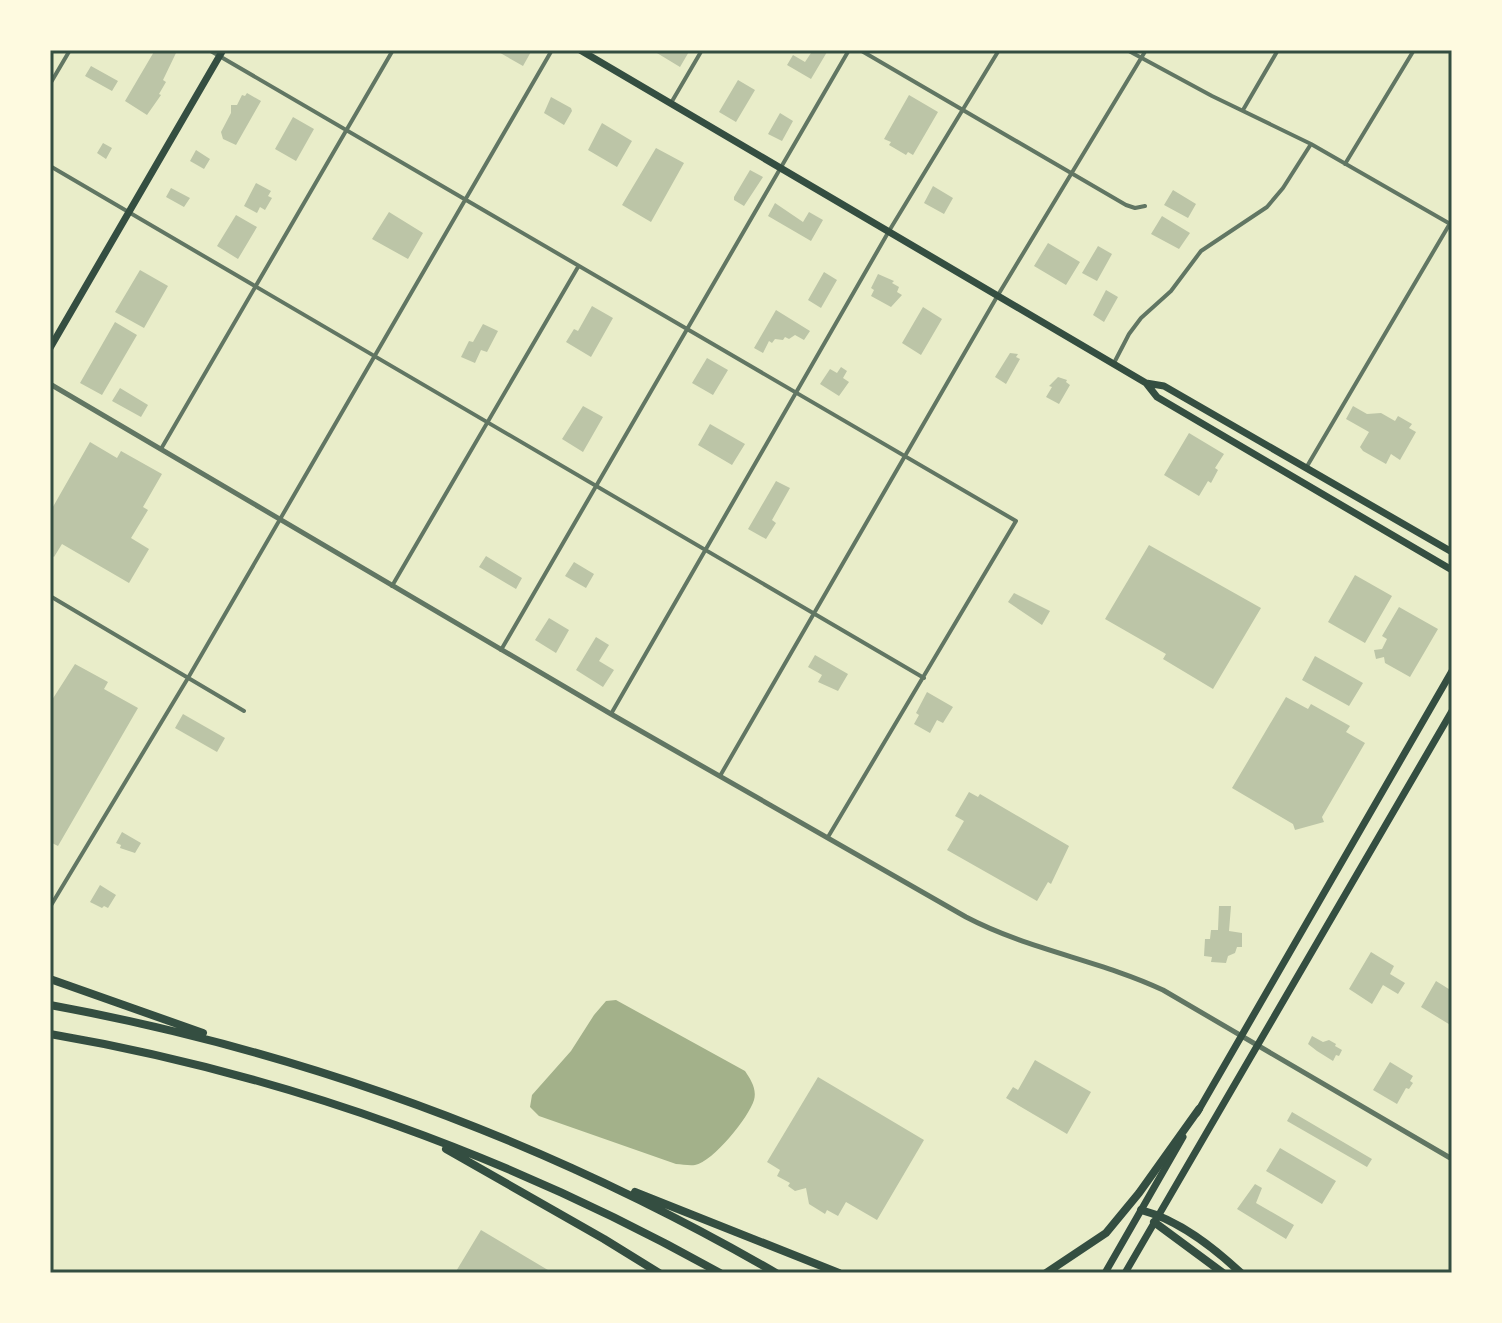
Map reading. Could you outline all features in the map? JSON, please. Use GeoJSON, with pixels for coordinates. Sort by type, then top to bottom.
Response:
{"type":"FeatureCollection","features":[{"type":"Feature","properties":{"kind":"highway"},"geometry":{"type":"LineString","coordinates":[[50,979],[248,1050],[411,1102],[839,1273]]}},
{"type":"Feature","properties":{"kind":"highway"},"geometry":{"type":"LineString","coordinates":[[50,1005],[158,1027],[248,1050]]}},
{"type":"Feature","properties":{"kind":"highway"},"geometry":{"type":"LineString","coordinates":[[50,1034],[213,1069],[332,1104],[420,1135],[593,1207],[720,1273]]}},
{"type":"Feature","properties":{"kind":"highway"},"geometry":{"type":"LineString","coordinates":[[1046,1273],[1106,1233],[1199,1109]]}},
{"type":"Feature","properties":{"kind":"highway"},"geometry":{"type":"LineString","coordinates":[[420,1135],[659,1273]]}},
{"type":"Feature","properties":{"kind":"highway"},"geometry":{"type":"LineString","coordinates":[[569,1166],[667,1213],[776,1273]]}},
{"type":"Feature","properties":{"kind":"highway"},"geometry":{"type":"LineString","coordinates":[[1141,1210],[1219,1253],[1241,1273]]}},
{"type":"Feature","properties":{"kind":"highway"},"geometry":{"type":"LineString","coordinates":[[1156,1218],[1223,1273]]}},
{"type":"Feature","properties":{"kind":"main road"},"geometry":{"type":"LineString","coordinates":[[580,50],[1114,363],[1146,383],[1167,404],[1452,570]]}},
{"type":"Feature","properties":{"kind":"main road"},"geometry":{"type":"LineString","coordinates":[[50,348],[222,53]]}},
{"type":"Feature","properties":{"kind":"main road"},"geometry":{"type":"LineString","coordinates":[[1146,383],[1164,386],[1452,552]]}},
{"type":"Feature","properties":{"kind":"main road"},"geometry":{"type":"LineString","coordinates":[[1105,1273],[1452,671]]}},
{"type":"Feature","properties":{"kind":"main road"},"geometry":{"type":"LineString","coordinates":[[1125,1273],[1452,711]]}},
{"type":"Feature","properties":{"kind":"street"},"geometry":{"type":"LineString","coordinates":[[50,84],[70,50]]}},
{"type":"Feature","properties":{"kind":"street"},"geometry":{"type":"LineString","coordinates":[[209,50],[222,53],[346,130],[1016,521],[827,839]]}},
{"type":"Feature","properties":{"kind":"street"},"geometry":{"type":"LineString","coordinates":[[160,451],[393,50]]}},
{"type":"Feature","properties":{"kind":"street"},"geometry":{"type":"LineString","coordinates":[[50,907],[280,521],[552,50]]}},
{"type":"Feature","properties":{"kind":"street"},"geometry":{"type":"LineString","coordinates":[[671,103],[702,50]]}},
{"type":"Feature","properties":{"kind":"street"},"geometry":{"type":"LineString","coordinates":[[501,650],[849,50]]}},
{"type":"Feature","properties":{"kind":"street"},"geometry":{"type":"LineString","coordinates":[[860,50],[1126,205],[1135,208],[1145,206]]}},
{"type":"Feature","properties":{"kind":"street"},"geometry":{"type":"LineString","coordinates":[[611,714],[889,231],[999,50]]}},
{"type":"Feature","properties":{"kind":"street"},"geometry":{"type":"LineString","coordinates":[[1127,50],[1311,144],[1451,223],[1306,468]]}},
{"type":"Feature","properties":{"kind":"street"},"geometry":{"type":"LineString","coordinates":[[719,776],[998,295],[1146,50]]}},
{"type":"Feature","properties":{"kind":"street"},"geometry":{"type":"LineString","coordinates":[[1243,110],[1278,50]]}},
{"type":"Feature","properties":{"kind":"street"},"geometry":{"type":"LineString","coordinates":[[1345,164],[1414,50]]}},
{"type":"Feature","properties":{"kind":"street"},"geometry":{"type":"LineString","coordinates":[[1114,363],[1141,318],[1171,291],[1201,251],[1267,207],[1311,144]]}},
{"type":"Feature","properties":{"kind":"street"},"geometry":{"type":"LineString","coordinates":[[50,166],[924,678]]}},
{"type":"Feature","properties":{"kind":"street"},"geometry":{"type":"LineString","coordinates":[[392,586],[579,266]]}},
{"type":"Feature","properties":{"kind":"street"},"geometry":{"type":"LineString","coordinates":[[50,384],[827,839],[1001,935],[1136,978],[1163,990],[1452,1159]]}},
{"type":"Feature","properties":{"kind":"street"},"geometry":{"type":"LineString","coordinates":[[50,596],[244,711]]}},
{"type":"Feature","properties":{"kind":"shaded area"},"geometry":{"type":"Polygon","coordinates":[[[616,1000],[745,1071],[751,1081],[755,1096],[751,1108],[720,1148],[702,1162],[676,1164],[539,1116],[530,1107],[532,1095],[571,1051],[594,1015],[606,1001],[616,1000]]]}},
{"type":"Feature","properties":{"kind":"building"},"geometry":{"type":"Polygon","coordinates":[[[155,50],[176,53],[163,80],[166,82],[161,95],[147,115],[125,101],[155,50]]]}},
{"type":"Feature","properties":{"kind":"building"},"geometry":{"type":"Polygon","coordinates":[[[495,50],[532,50],[523,66],[495,50]]]}},
{"type":"Feature","properties":{"kind":"building"},"geometry":{"type":"Polygon","coordinates":[[[652,50],[690,50],[680,67],[652,50]]]}},
{"type":"Feature","properties":{"kind":"building"},"geometry":{"type":"Polygon","coordinates":[[[813,50],[827,52],[811,79],[787,65],[793,55],[805,62],[813,50]]]}},
{"type":"Feature","properties":{"kind":"building"},"geometry":{"type":"Polygon","coordinates":[[[91,66],[118,81],[112,91],[85,76],[91,66]]]}},
{"type":"Feature","properties":{"kind":"building"},"geometry":{"type":"Polygon","coordinates":[[[738,80],[755,90],[736,122],[719,112],[738,80]]]}},
{"type":"Feature","properties":{"kind":"building"},"geometry":{"type":"Polygon","coordinates":[[[247,93],[261,101],[236,145],[223,139],[221,132],[231,113],[231,105],[237,105],[242,95],[247,93]]]}},
{"type":"Feature","properties":{"kind":"building"},"geometry":{"type":"Polygon","coordinates":[[[909,95],[938,112],[913,155],[908,152],[906,155],[884,139],[909,95]]]}},
{"type":"Feature","properties":{"kind":"building"},"geometry":{"type":"Polygon","coordinates":[[[551,97],[571,108],[564,125],[544,113],[551,97]]]}},
{"type":"Feature","properties":{"kind":"building"},"geometry":{"type":"Polygon","coordinates":[[[780,113],[793,121],[782,141],[768,134],[780,113]]]}},
{"type":"Feature","properties":{"kind":"building"},"geometry":{"type":"Polygon","coordinates":[[[293,117],[314,129],[296,161],[275,149],[293,117]]]}},
{"type":"Feature","properties":{"kind":"building"},"geometry":{"type":"Polygon","coordinates":[[[602,123],[632,141],[617,167],[588,150],[602,123]]]}},
{"type":"Feature","properties":{"kind":"building"},"geometry":{"type":"Polygon","coordinates":[[[103,143],[112,148],[106,159],[97,153],[103,143]]]}},
{"type":"Feature","properties":{"kind":"building"},"geometry":{"type":"Polygon","coordinates":[[[656,148],[684,163],[651,222],[622,205],[656,148]]]}},
{"type":"Feature","properties":{"kind":"building"},"geometry":{"type":"Polygon","coordinates":[[[196,150],[210,159],[204,169],[190,161],[196,150]]]}},
{"type":"Feature","properties":{"kind":"building"},"geometry":{"type":"Polygon","coordinates":[[[750,170],[763,177],[744,206],[734,197],[750,170]]]}},
{"type":"Feature","properties":{"kind":"building"},"geometry":{"type":"Polygon","coordinates":[[[256,183],[271,191],[268,196],[272,198],[265,210],[260,207],[257,213],[244,206],[256,183]]]}},
{"type":"Feature","properties":{"kind":"building"},"geometry":{"type":"Polygon","coordinates":[[[933,186],[953,198],[944,214],[924,203],[933,186]]]}},
{"type":"Feature","properties":{"kind":"building"},"geometry":{"type":"Polygon","coordinates":[[[171,188],[190,198],[184,207],[166,197],[171,188]]]}},
{"type":"Feature","properties":{"kind":"building"},"geometry":{"type":"Polygon","coordinates":[[[1173,190],[1196,204],[1188,218],[1164,205],[1173,190]]]}},
{"type":"Feature","properties":{"kind":"building"},"geometry":{"type":"Polygon","coordinates":[[[775,203],[803,222],[809,212],[823,220],[811,241],[768,216],[775,203]]]}},
{"type":"Feature","properties":{"kind":"building"},"geometry":{"type":"Polygon","coordinates":[[[389,212],[423,233],[408,259],[372,239],[389,212]]]}},
{"type":"Feature","properties":{"kind":"building"},"geometry":{"type":"Polygon","coordinates":[[[236,215],[257,227],[238,259],[217,246],[236,215]]]}},
{"type":"Feature","properties":{"kind":"building"},"geometry":{"type":"Polygon","coordinates":[[[1162,216],[1190,233],[1179,249],[1151,234],[1162,216]]]}},
{"type":"Feature","properties":{"kind":"building"},"geometry":{"type":"Polygon","coordinates":[[[1048,243],[1080,262],[1066,285],[1034,266],[1048,243]]]}},
{"type":"Feature","properties":{"kind":"building"},"geometry":{"type":"Polygon","coordinates":[[[1098,246],[1112,254],[1097,281],[1082,273],[1098,246]]]}},
{"type":"Feature","properties":{"kind":"building"},"geometry":{"type":"Polygon","coordinates":[[[140,270],[168,286],[144,328],[115,312],[140,270]]]}},
{"type":"Feature","properties":{"kind":"building"},"geometry":{"type":"Polygon","coordinates":[[[824,272],[837,280],[821,308],[808,300],[824,272]]]}},
{"type":"Feature","properties":{"kind":"building"},"geometry":{"type":"Polygon","coordinates":[[[878,274],[894,281],[892,283],[899,287],[897,292],[902,295],[891,307],[871,296],[874,290],[871,288],[878,274]]]}},
{"type":"Feature","properties":{"kind":"building"},"geometry":{"type":"Polygon","coordinates":[[[1106,290],[1118,297],[1104,322],[1093,315],[1106,290]]]}},
{"type":"Feature","properties":{"kind":"building"},"geometry":{"type":"Polygon","coordinates":[[[592,306],[613,318],[591,357],[566,342],[574,329],[578,331],[592,306]]]}},
{"type":"Feature","properties":{"kind":"building"},"geometry":{"type":"Polygon","coordinates":[[[923,307],[942,319],[921,355],[902,343],[923,307]]]}},
{"type":"Feature","properties":{"kind":"building"},"geometry":{"type":"Polygon","coordinates":[[[776,310],[810,331],[804,340],[795,335],[789,339],[775,339],[772,343],[769,341],[763,353],[754,348],[776,310]]]}},
{"type":"Feature","properties":{"kind":"building"},"geometry":{"type":"Polygon","coordinates":[[[115,322],[137,335],[102,395],[80,383],[115,322]]]}},
{"type":"Feature","properties":{"kind":"building"},"geometry":{"type":"Polygon","coordinates":[[[483,324],[498,331],[487,352],[481,350],[475,363],[461,357],[483,324]]]}},
{"type":"Feature","properties":{"kind":"building"},"geometry":{"type":"Polygon","coordinates":[[[1010,353],[1018,354],[1016,357],[1020,359],[1006,384],[995,377],[1010,353]]]}},
{"type":"Feature","properties":{"kind":"building"},"geometry":{"type":"Polygon","coordinates":[[[707,358],[728,370],[713,395],[692,383],[707,358]]]}},
{"type":"Feature","properties":{"kind":"building"},"geometry":{"type":"Polygon","coordinates":[[[841,367],[847,371],[843,378],[849,382],[839,396],[820,384],[830,369],[837,373],[841,367]]]}},
{"type":"Feature","properties":{"kind":"building"},"geometry":{"type":"Polygon","coordinates":[[[1058,377],[1067,380],[1070,385],[1059,404],[1046,397],[1052,387],[1049,386],[1058,377]]]}},
{"type":"Feature","properties":{"kind":"building"},"geometry":{"type":"Polygon","coordinates":[[[120,388],[148,405],[141,417],[112,401],[120,388]]]}},
{"type":"Feature","properties":{"kind":"building"},"geometry":{"type":"Polygon","coordinates":[[[583,406],[603,417],[583,452],[562,439],[583,406]]]}},
{"type":"Feature","properties":{"kind":"building"},"geometry":{"type":"Polygon","coordinates":[[[1353,406],[1367,414],[1381,413],[1395,421],[1398,416],[1412,424],[1409,428],[1416,432],[1400,460],[1391,454],[1386,464],[1363,451],[1360,447],[1369,432],[1346,419],[1353,406]]]}},
{"type":"Feature","properties":{"kind":"building"},"geometry":{"type":"Polygon","coordinates":[[[710,424],[745,444],[732,465],[698,445],[710,424]]]}},
{"type":"Feature","properties":{"kind":"building"},"geometry":{"type":"Polygon","coordinates":[[[1189,433],[1224,454],[1215,468],[1218,470],[1211,483],[1208,481],[1199,496],[1164,475],[1189,433]]]}},
{"type":"Feature","properties":{"kind":"building"},"geometry":{"type":"Polygon","coordinates":[[[90,442],[117,458],[121,451],[162,474],[143,507],[148,510],[131,538],[149,549],[129,583],[62,544],[54,557],[50,554],[50,512],[90,442]]]}},
{"type":"Feature","properties":{"kind":"building"},"geometry":{"type":"Polygon","coordinates":[[[776,481],[790,488],[772,520],[776,523],[766,539],[748,529],[776,481]]]}},
{"type":"Feature","properties":{"kind":"building"},"geometry":{"type":"Polygon","coordinates":[[[1149,545],[1261,608],[1213,689],[1163,659],[1166,654],[1105,619],[1149,545]]]}},
{"type":"Feature","properties":{"kind":"building"},"geometry":{"type":"Polygon","coordinates":[[[486,556],[522,578],[516,589],[479,567],[486,556]]]}},
{"type":"Feature","properties":{"kind":"building"},"geometry":{"type":"Polygon","coordinates":[[[574,562],[594,574],[586,588],[565,576],[574,562]]]}},
{"type":"Feature","properties":{"kind":"building"},"geometry":{"type":"Polygon","coordinates":[[[1355,575],[1392,596],[1365,643],[1328,622],[1355,575]]]}},
{"type":"Feature","properties":{"kind":"building"},"geometry":{"type":"Polygon","coordinates":[[[1014,593],[1050,611],[1042,625],[1008,602],[1014,593]]]}},
{"type":"Feature","properties":{"kind":"building"},"geometry":{"type":"Polygon","coordinates":[[[1399,607],[1438,629],[1410,677],[1385,663],[1384,657],[1376,659],[1374,650],[1382,649],[1387,639],[1382,636],[1399,607]]]}},
{"type":"Feature","properties":{"kind":"building"},"geometry":{"type":"Polygon","coordinates":[[[549,618],[569,630],[556,653],[535,640],[549,618]]]}},
{"type":"Feature","properties":{"kind":"building"},"geometry":{"type":"Polygon","coordinates":[[[596,637],[609,645],[599,661],[614,670],[603,687],[576,670],[596,637]]]}},
{"type":"Feature","properties":{"kind":"building"},"geometry":{"type":"Polygon","coordinates":[[[815,655],[848,674],[838,691],[818,682],[822,675],[808,667],[815,655]]]}},
{"type":"Feature","properties":{"kind":"building"},"geometry":{"type":"Polygon","coordinates":[[[1315,656],[1363,683],[1349,706],[1302,680],[1315,656]]]}},
{"type":"Feature","properties":{"kind":"building"},"geometry":{"type":"Polygon","coordinates":[[[75,664],[108,682],[104,689],[138,708],[58,846],[50,842],[50,703],[75,664]]]}},
{"type":"Feature","properties":{"kind":"building"},"geometry":{"type":"Polygon","coordinates":[[[927,692],[953,707],[943,723],[937,720],[930,733],[914,724],[927,692]]]}},
{"type":"Feature","properties":{"kind":"building"},"geometry":{"type":"Polygon","coordinates":[[[1286,697],[1308,709],[1311,704],[1350,726],[1346,732],[1365,743],[1322,817],[1324,822],[1295,830],[1293,824],[1232,788],[1286,697]]]}},
{"type":"Feature","properties":{"kind":"building"},"geometry":{"type":"Polygon","coordinates":[[[183,714],[225,738],[217,752],[175,728],[183,714]]]}},
{"type":"Feature","properties":{"kind":"building"},"geometry":{"type":"Polygon","coordinates":[[[969,792],[978,797],[980,794],[1069,846],[1051,884],[1048,882],[1037,901],[947,850],[964,821],[955,816],[969,792]]]}},
{"type":"Feature","properties":{"kind":"building"},"geometry":{"type":"Polygon","coordinates":[[[122,832],[141,843],[135,853],[120,848],[121,845],[116,843],[122,832]]]}},
{"type":"Feature","properties":{"kind":"building"},"geometry":{"type":"Polygon","coordinates":[[[100,885],[116,895],[108,908],[90,902],[100,885]]]}},
{"type":"Feature","properties":{"kind":"building"},"geometry":{"type":"Polygon","coordinates":[[[1219,906],[1231,906],[1229,931],[1242,933],[1242,947],[1237,947],[1235,953],[1228,956],[1226,963],[1211,962],[1212,957],[1204,956],[1205,939],[1210,939],[1211,930],[1218,930],[1219,906]]]}},
{"type":"Feature","properties":{"kind":"building"},"geometry":{"type":"Polygon","coordinates":[[[1371,952],[1394,966],[1390,974],[1405,983],[1398,994],[1383,985],[1372,1004],[1349,989],[1371,952]]]}},
{"type":"Feature","properties":{"kind":"building"},"geometry":{"type":"Polygon","coordinates":[[[1436,981],[1452,991],[1452,1026],[1421,1007],[1436,981]]]}},
{"type":"Feature","properties":{"kind":"building"},"geometry":{"type":"Polygon","coordinates":[[[1312,1036],[1336,1044],[1342,1050],[1339,1056],[1336,1055],[1333,1061],[1317,1051],[1308,1044],[1312,1036]]]}},
{"type":"Feature","properties":{"kind":"building"},"geometry":{"type":"Polygon","coordinates":[[[1035,1060],[1091,1092],[1067,1134],[1006,1098],[1013,1087],[1018,1090],[1035,1060]]]}},
{"type":"Feature","properties":{"kind":"building"},"geometry":{"type":"Polygon","coordinates":[[[1390,1062],[1413,1076],[1410,1081],[1413,1083],[1409,1089],[1406,1088],[1397,1104],[1373,1090],[1390,1062]]]}},
{"type":"Feature","properties":{"kind":"building"},"geometry":{"type":"Polygon","coordinates":[[[818,1077],[924,1140],[877,1220],[846,1202],[838,1216],[827,1210],[825,1214],[809,1204],[806,1188],[795,1191],[788,1186],[790,1183],[777,1176],[780,1170],[767,1162],[818,1077]]]}},
{"type":"Feature","properties":{"kind":"building"},"geometry":{"type":"Polygon","coordinates":[[[1292,1112],[1372,1159],[1367,1167],[1287,1121],[1292,1112]]]}},
{"type":"Feature","properties":{"kind":"building"},"geometry":{"type":"Polygon","coordinates":[[[1280,1148],[1336,1181],[1322,1204],[1266,1171],[1280,1148]]]}},
{"type":"Feature","properties":{"kind":"building"},"geometry":{"type":"Polygon","coordinates":[[[1255,1184],[1262,1188],[1256,1203],[1294,1225],[1286,1239],[1237,1209],[1255,1184]]]}},
{"type":"Feature","properties":{"kind":"building"},"geometry":{"type":"Polygon","coordinates":[[[481,1230],[553,1273],[455,1273],[481,1230]]]}}]}
